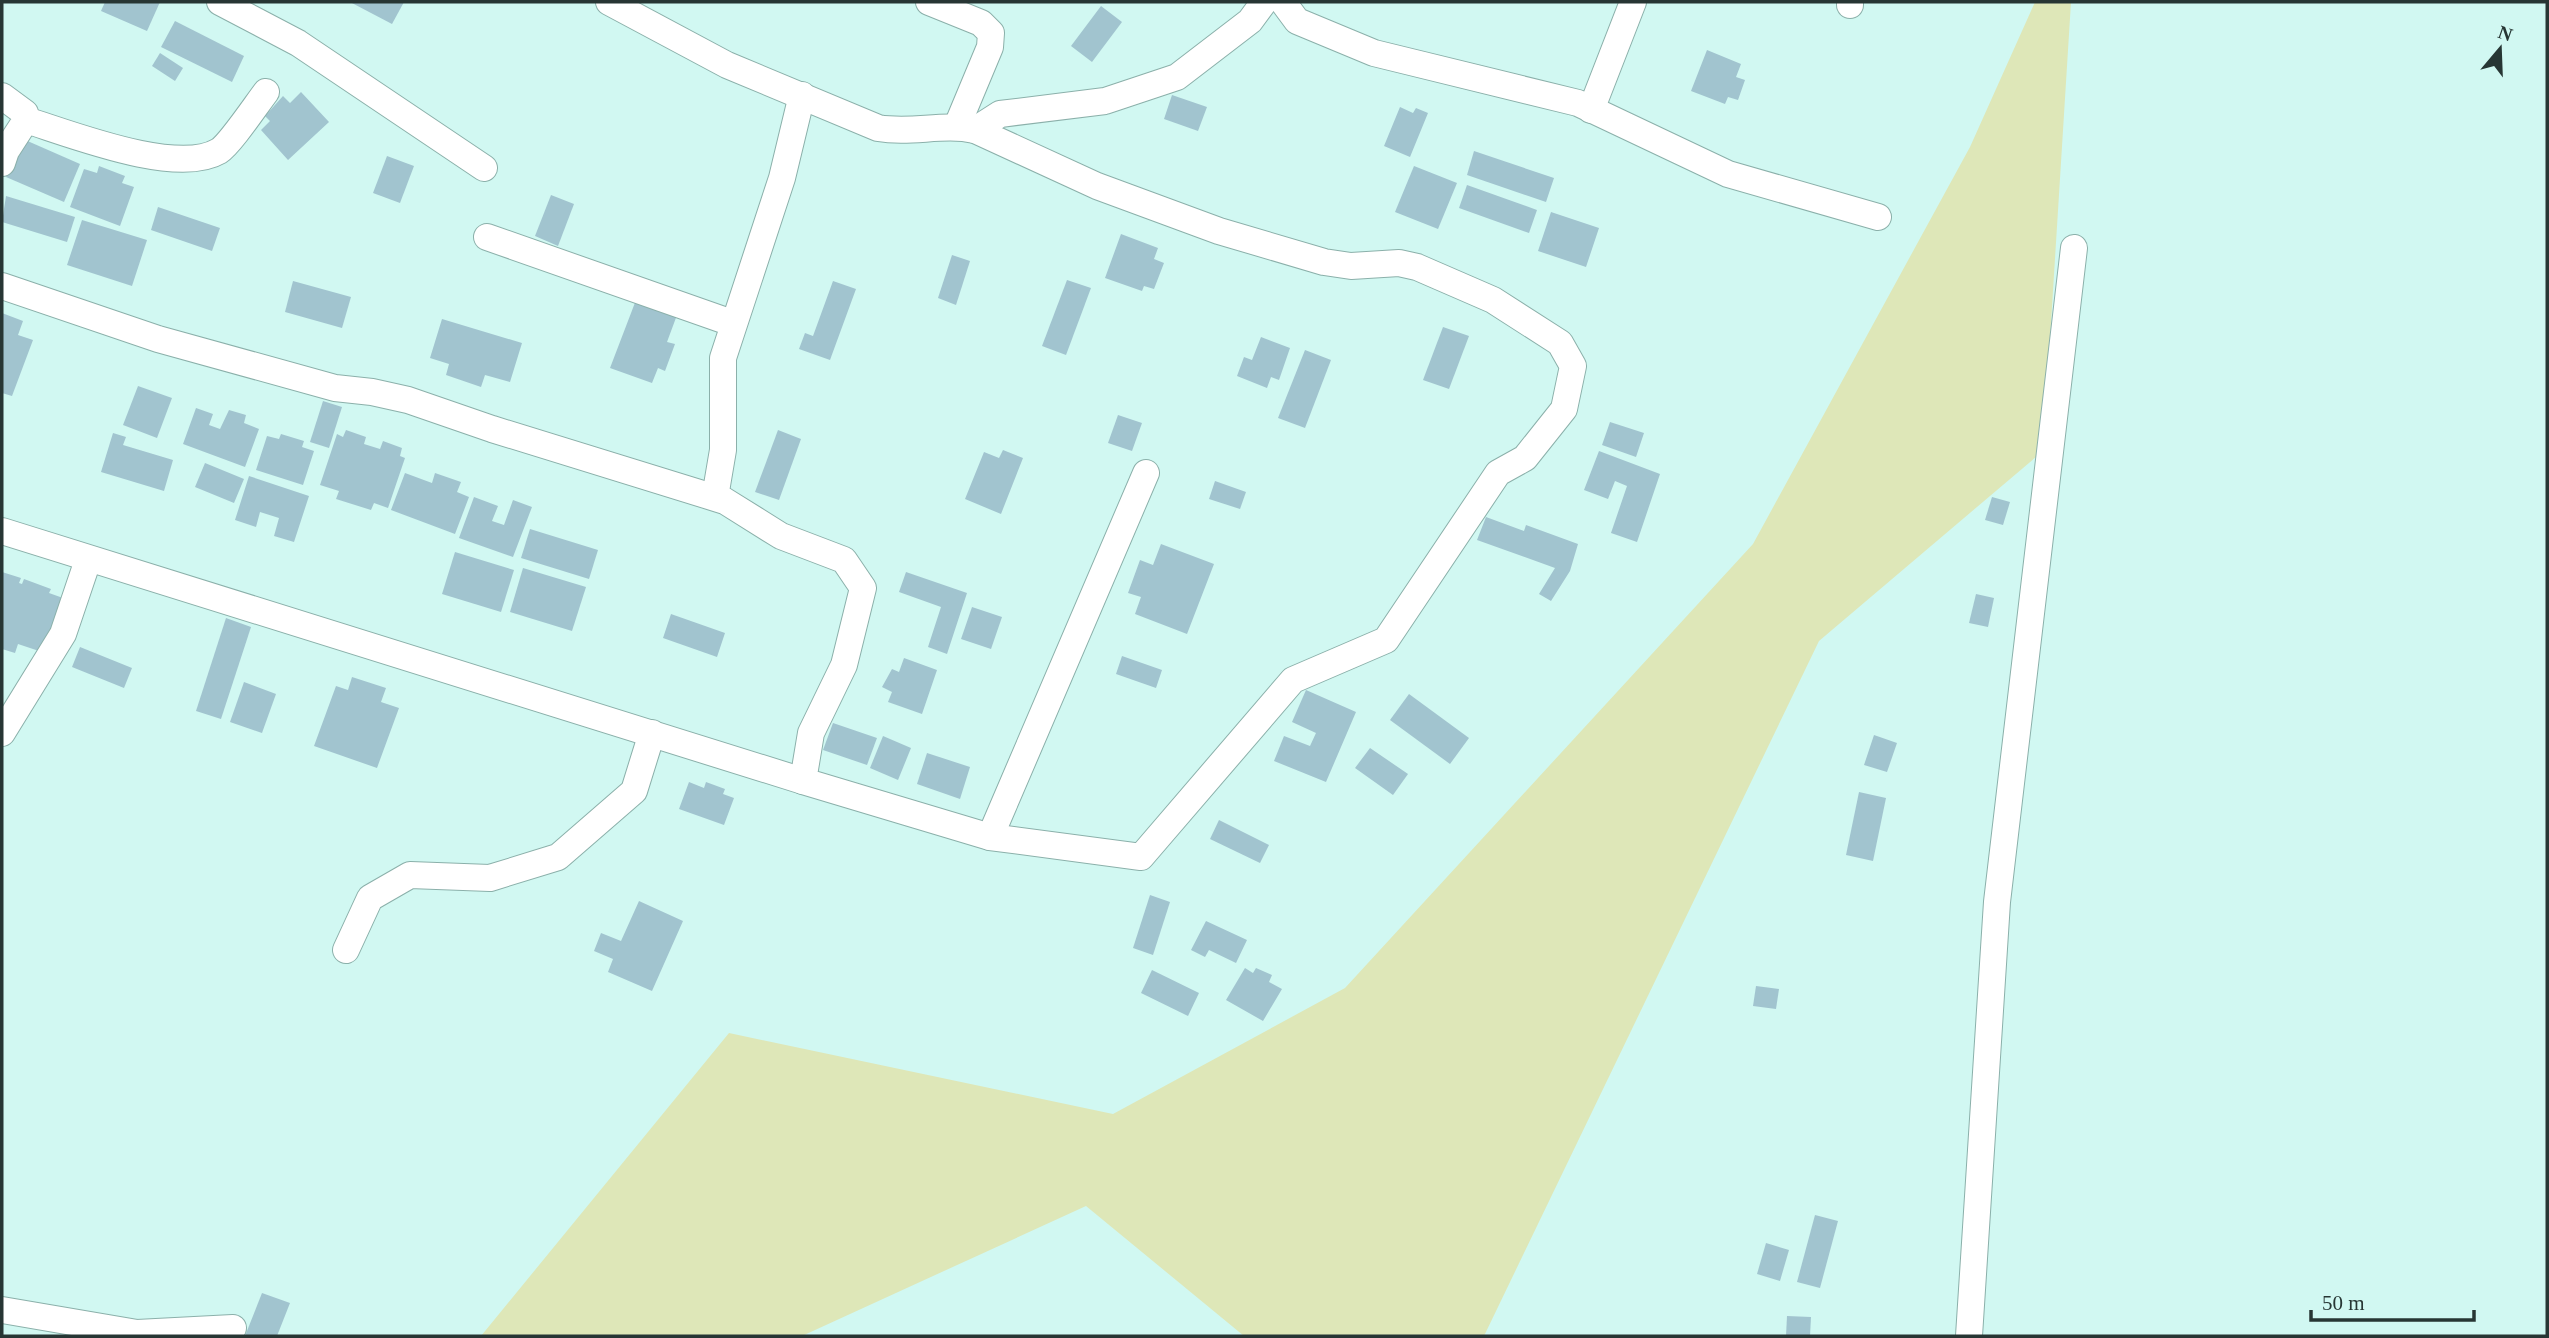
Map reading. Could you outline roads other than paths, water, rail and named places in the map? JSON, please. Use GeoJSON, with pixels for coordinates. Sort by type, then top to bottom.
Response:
{"type":"FeatureCollection","features":[{"type":"Feature","properties":{"kind":"street"},"geometry":{"type":"LineString","coordinates":[[220,2],[298,43],[484,167]]}},
{"type":"Feature","properties":{"kind":"street"},"geometry":{"type":"LineString","coordinates":[[609,2],[727,65],[878,128],[901,132],[966,128],[1000,114],[1105,100],[1177,77],[1250,21],[1264,2]]}},
{"type":"Feature","properties":{"kind":"street"},"geometry":{"type":"LineString","coordinates":[[929,2],[981,23],[991,33],[990,47],[966,128]]}},
{"type":"Feature","properties":{"kind":"street"},"geometry":{"type":"LineString","coordinates":[[1283,2],[1297,21],[1374,53],[1578,103],[1728,174],[1878,217]]}},
{"type":"Feature","properties":{"kind":"street"},"geometry":{"type":"LineString","coordinates":[[1591,110],[1633,2]]}},
{"type":"Feature","properties":{"kind":"street"},"geometry":{"type":"LineString","coordinates":[[26,120],[149,156],[184,161],[219,151],[266,92]]}},
{"type":"Feature","properties":{"kind":"street"},"geometry":{"type":"LineString","coordinates":[[715,497],[723,450],[723,358],[732,323],[782,178],[803,95]]}},
{"type":"Feature","properties":{"kind":"street"},"geometry":{"type":"LineString","coordinates":[[2,96],[25,113],[26,120],[6,151],[2,163]]}},
{"type":"Feature","properties":{"kind":"street"},"geometry":{"type":"LineString","coordinates":[[2,531],[88,560],[372,644],[803,781],[990,837],[1141,857],[1293,680],[1386,640],[1498,473],[1525,458],[1564,409],[1573,366],[1560,343],[1493,300],[1418,267],[1399,263],[1351,265],[1324,262],[1219,231],[1097,186],[966,128]]}},
{"type":"Feature","properties":{"kind":"street"},"geometry":{"type":"LineString","coordinates":[[487,237],[732,323]]}},
{"type":"Feature","properties":{"kind":"street"},"geometry":{"type":"LineString","coordinates":[[1969,1336],[1997,902],[2074,248]]}},
{"type":"Feature","properties":{"kind":"street"},"geometry":{"type":"LineString","coordinates":[[2,286],[158,339],[335,388],[408,400],[492,429],[715,497],[781,536],[844,560],[863,588],[844,665],[811,733],[803,781]]}},
{"type":"Feature","properties":{"kind":"street"},"geometry":{"type":"LineString","coordinates":[[990,837],[1146,472]]}},
{"type":"Feature","properties":{"kind":"street"},"geometry":{"type":"LineString","coordinates":[[2,733],[63,634],[88,560]]}},
{"type":"Feature","properties":{"kind":"street"},"geometry":{"type":"LineString","coordinates":[[346,950],[370,898],[410,875],[490,878],[558,857],[634,791],[652,733]]}},
{"type":"Feature","properties":{"kind":"street"},"geometry":{"type":"LineString","coordinates":[[2,1310],[137,1333],[233,1328]]}}]}
